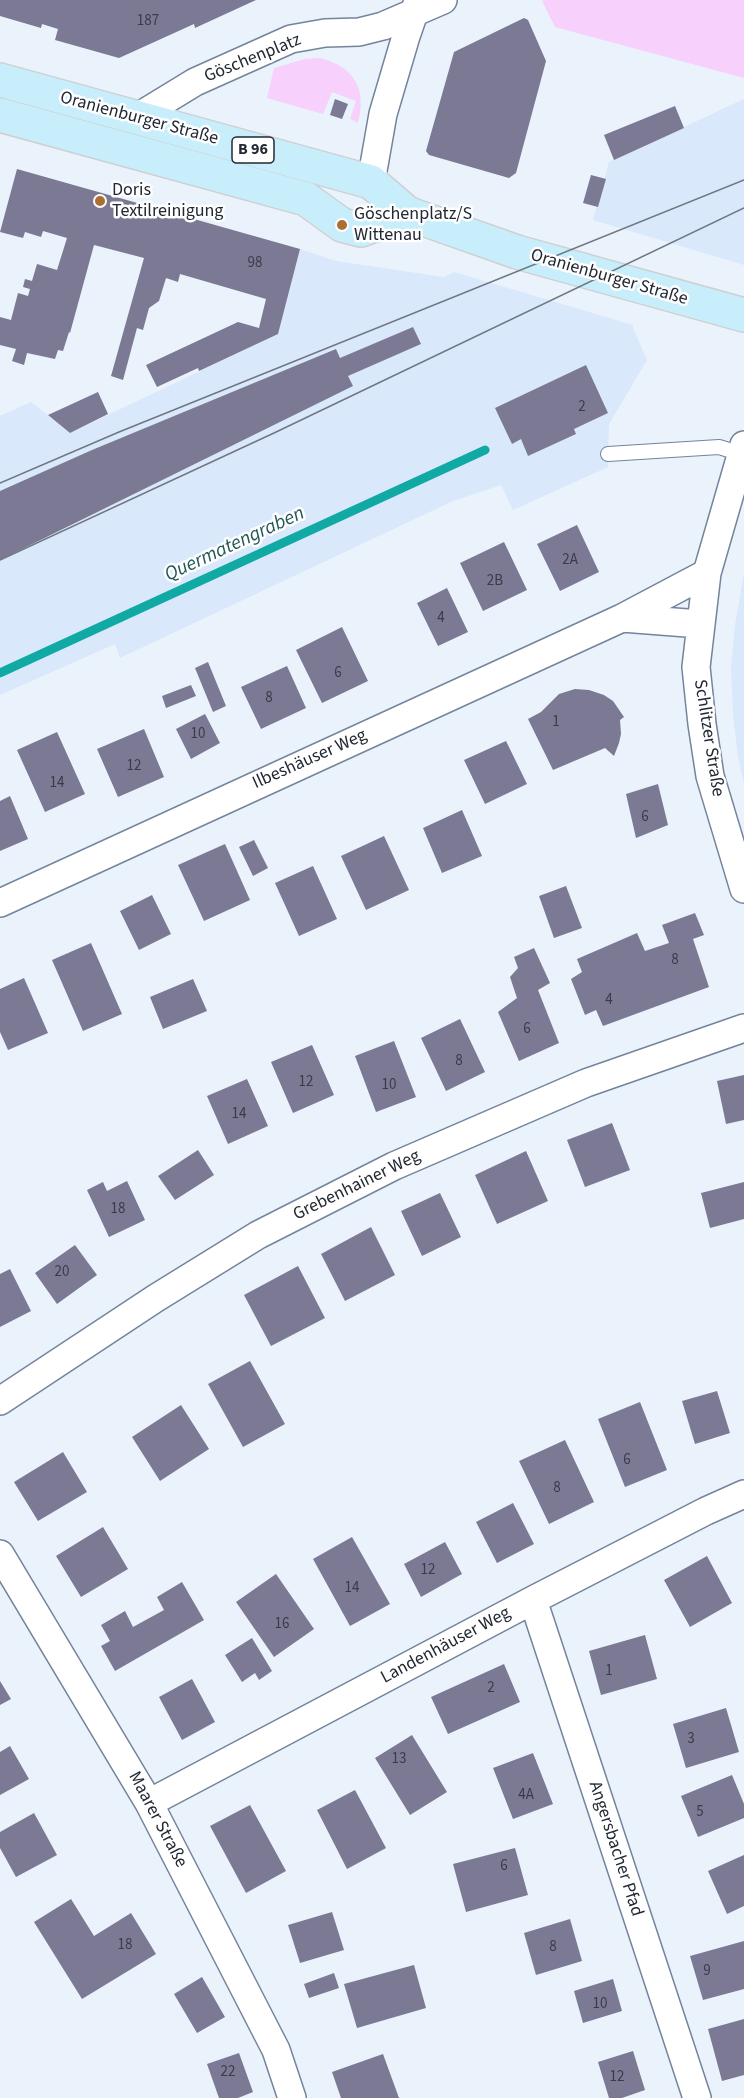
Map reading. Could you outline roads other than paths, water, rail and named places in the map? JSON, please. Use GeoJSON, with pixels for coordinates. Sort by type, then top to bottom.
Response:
{"type":"FeatureCollection","features":[{"type":"Feature","properties":{"kind":"main road","name":"Oranienburger Straße"},"geometry":{"type":"LineString","coordinates":[[0,80],[370,182],[407,213],[518,252],[744,315]]}},
{"type":"Feature","properties":{"kind":"main road","name":"Oranienburger Straße"},"geometry":{"type":"LineString","coordinates":[[0,115],[306,199],[342,225],[361,230],[407,213]]}},
{"type":"Feature","properties":{"kind":"main road","name":"B 96"},"geometry":{"type":"LineString","coordinates":[[306,199],[325,196],[370,182]]}},
{"type":"Feature","properties":{"kind":"street","name":"Göschenplatz"},"geometry":{"type":"LineString","coordinates":[[136,118],[195,82],[291,39],[325,33],[359,32],[383,26],[417,6],[443,0]]}},
{"type":"Feature","properties":{"kind":"street"},"geometry":{"type":"LineString","coordinates":[[370,182],[383,114],[417,6]]}},
{"type":"Feature","properties":{"kind":"street","name":"Schlitzer Straße"},"geometry":{"type":"LineString","coordinates":[[743,450],[707,573],[696,667],[710,776],[744,889]]}},
{"type":"Feature","properties":{"kind":"street","name":"Ilbeshäuser Weg"},"geometry":{"type":"LineString","coordinates":[[0,903],[622,618],[707,573]]}},
{"type":"Feature","properties":{"kind":"street","name":"Ilbeshäuser Weg"},"geometry":{"type":"LineString","coordinates":[[622,618],[700,624]]}},
{"type":"Feature","properties":{"kind":"street","name":"Grebenhainer Weg"},"geometry":{"type":"LineString","coordinates":[[0,1401],[156,1298],[258,1235],[373,1176],[586,1083],[744,1028]]}},
{"type":"Feature","properties":{"kind":"street","name":"Landenhäuser Weg"},"geometry":{"type":"LineString","coordinates":[[149,1803],[533,1600],[706,1511],[744,1494]]}},
{"type":"Feature","properties":{"kind":"street","name":"Maarer Straße"},"geometry":{"type":"LineString","coordinates":[[0,1554],[149,1803],[276,2050],[292,2098]]}},
{"type":"Feature","properties":{"kind":"street","name":"Angersbacher Pfad"},"geometry":{"type":"LineString","coordinates":[[533,1600],[697,2098]]}},
{"type":"Feature","properties":{"kind":"lane"},"geometry":{"type":"LineString","coordinates":[[608,454],[719,447],[743,450]]}},
{"type":"Feature","properties":{"kind":"waterway","name":"Quermatengraben"},"geometry":{"type":"LineString","coordinates":[[0,673],[485,450]]}},
{"type":"Feature","properties":{"kind":"tram line"},"geometry":{"type":"LineString","coordinates":[[0,483],[119,432],[744,180]]}},
{"type":"Feature","properties":{"kind":"tram line"},"geometry":{"type":"LineString","coordinates":[[0,560],[274,433],[744,208]]}},
{"type":"Feature","properties":{"kind":"place","name":"Doris Textilreinigung"},"geometry":{"type":"Point","coordinates":[100,201]}},
{"type":"Feature","properties":{"kind":"place","name":"Göschenplatz/S Wittenau"},"geometry":{"type":"Point","coordinates":[342,225]}}]}
